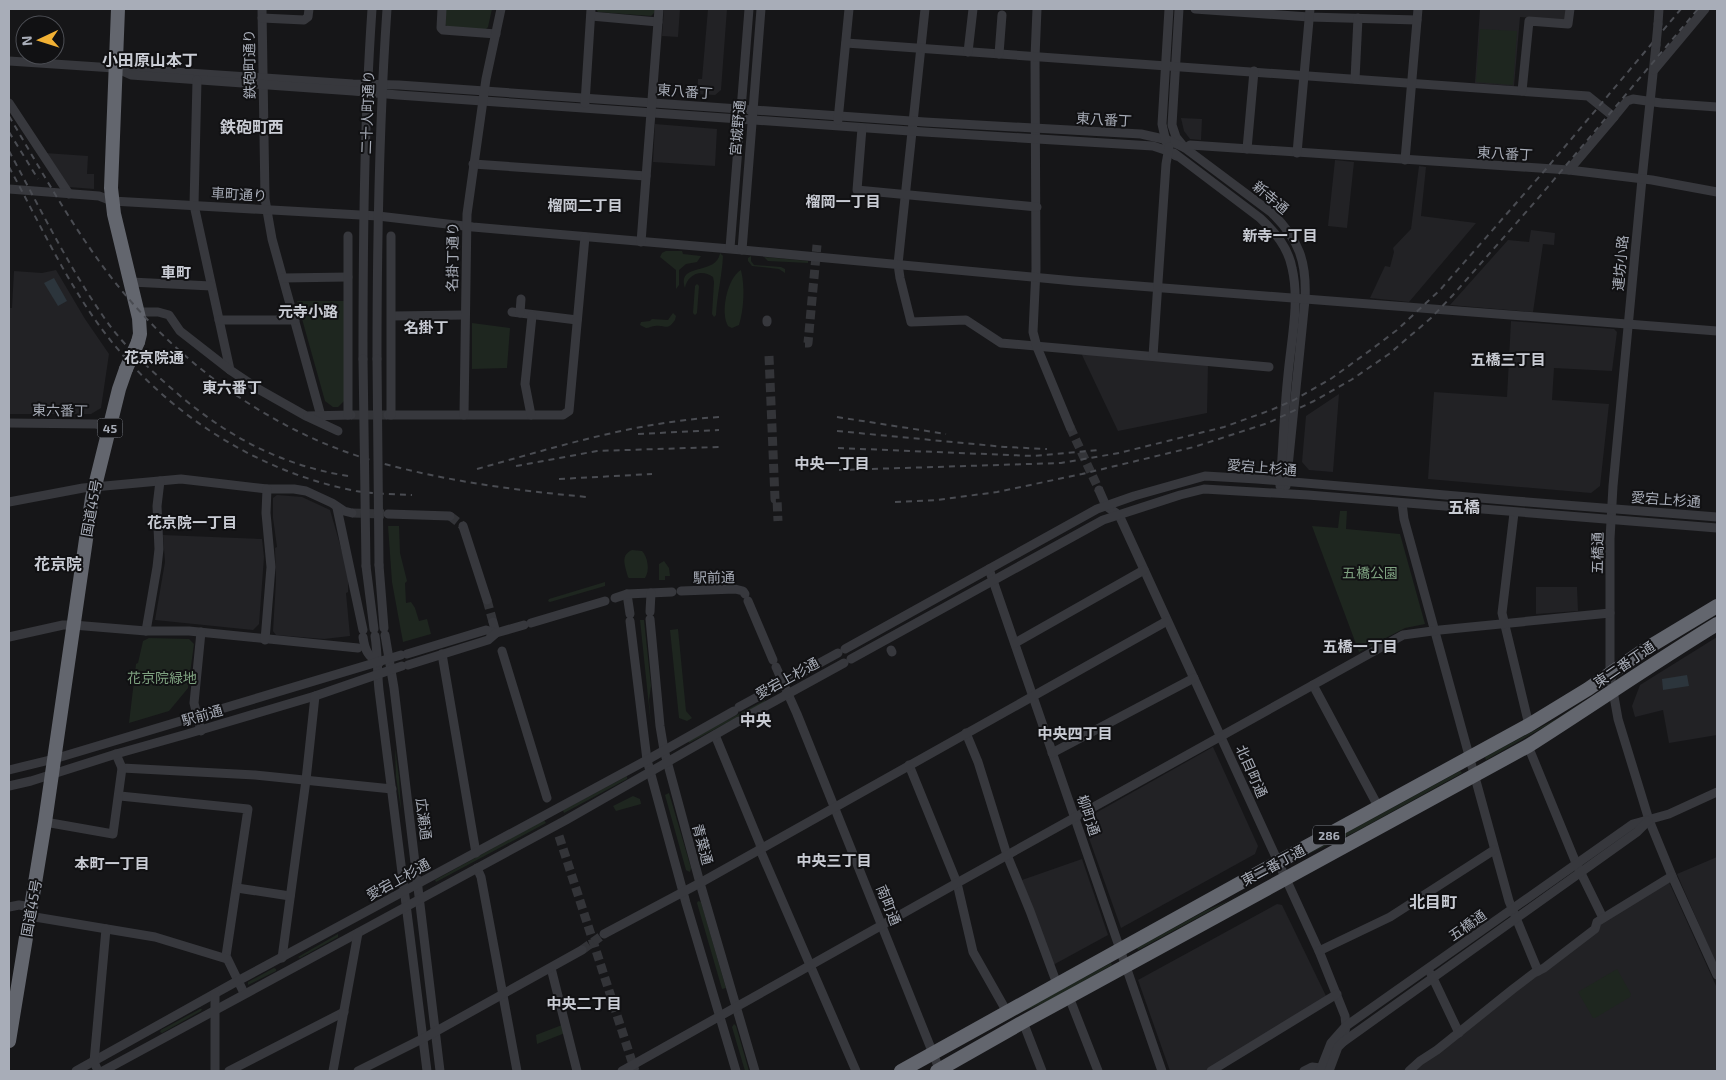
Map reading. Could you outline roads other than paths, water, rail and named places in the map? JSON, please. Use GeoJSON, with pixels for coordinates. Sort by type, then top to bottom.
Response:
{"type":"FeatureCollection","features":[{"type":"Feature","properties":{"kind":"highway","name":"国道45号"},"geometry":{"type":"LineString","coordinates":[[9,1041],[52,774],[68,625],[94,488],[119,389],[138,342],[140,325],[114,214],[111,188],[118,9]]}},
{"type":"Feature","properties":{"kind":"highway","name":"東二番丁通"},"geometry":{"type":"LineString","coordinates":[[901,1071],[1277,862],[1530,725],[1644,650],[1717,606]]}},
{"type":"Feature","properties":{"kind":"highway","name":"東二番丁通"},"geometry":{"type":"LineString","coordinates":[[939,1071],[1023,1022],[1528,746],[1652,664],[1717,624]]}},
{"type":"Feature","properties":{"kind":"street"},"geometry":{"type":"LineString","coordinates":[[262,13],[304,20],[308,17],[309,9]]}},
{"type":"Feature","properties":{"kind":"street","name":"二十人町通り"},"geometry":{"type":"LineString","coordinates":[[363,359],[363,216],[367,88],[372,9]]}},
{"type":"Feature","properties":{"kind":"street","name":"二十人町通り"},"geometry":{"type":"LineString","coordinates":[[377,359],[378,216],[382,89],[387,9]]}},
{"type":"Feature","properties":{"kind":"street"},"geometry":{"type":"LineString","coordinates":[[442,9],[441,28],[443,30],[496,34]]}},
{"type":"Feature","properties":{"kind":"street","name":"名掛丁通り"},"geometry":{"type":"LineString","coordinates":[[464,415],[466,226],[484,91],[501,9]]}},
{"type":"Feature","properties":{"kind":"street"},"geometry":{"type":"LineString","coordinates":[[641,242],[659,9]]}},
{"type":"Feature","properties":{"kind":"street","name":"宮城野通"},"geometry":{"type":"LineString","coordinates":[[730,248],[748,9]]}},
{"type":"Feature","properties":{"kind":"street","name":"宮城野通"},"geometry":{"type":"LineString","coordinates":[[742,250],[761,9]]}},
{"type":"Feature","properties":{"kind":"street"},"geometry":{"type":"LineString","coordinates":[[837,126],[849,9]]}},
{"type":"Feature","properties":{"kind":"street"},"geometry":{"type":"LineString","coordinates":[[925,9],[898,264],[911,322],[966,320],[1001,343],[1269,367]]}},
{"type":"Feature","properties":{"kind":"street"},"geometry":{"type":"LineString","coordinates":[[968,52],[973,9]]}},
{"type":"Feature","properties":{"kind":"street"},"geometry":{"type":"LineString","coordinates":[[1037,9],[1035,57],[1037,207],[1034,332],[1038,347],[1070,428]]}},
{"type":"Feature","properties":{"kind":"street"},"geometry":{"type":"LineString","coordinates":[[1169,9],[1162,118],[1170,147]]}},
{"type":"Feature","properties":{"kind":"street"},"geometry":{"type":"LineString","coordinates":[[1153,356],[1172,125],[1179,9]]}},
{"type":"Feature","properties":{"kind":"street"},"geometry":{"type":"LineString","coordinates":[[1194,9],[1309,13],[1358,18],[1417,20]]}},
{"type":"Feature","properties":{"kind":"street"},"geometry":{"type":"LineString","coordinates":[[1405,160],[1418,9]]}},
{"type":"Feature","properties":{"kind":"street"},"geometry":{"type":"LineString","coordinates":[[1522,91],[1529,21],[1568,24],[1570,9]]}},
{"type":"Feature","properties":{"kind":"street","name":"連坊小路"},"geometry":{"type":"LineString","coordinates":[[1611,521],[1659,9]]}},
{"type":"Feature","properties":{"kind":"street"},"geometry":{"type":"LineString","coordinates":[[1653,70],[1705,9]]}},
{"type":"Feature","properties":{"kind":"street"},"geometry":{"type":"LineString","coordinates":[[584,108],[591,12],[658,22]]}},
{"type":"Feature","properties":{"kind":"street","name":"鉄砲町通り"},"geometry":{"type":"LineString","coordinates":[[262,13],[267,209]]}},
{"type":"Feature","properties":{"kind":"street"},"geometry":{"type":"LineString","coordinates":[[1297,152],[1309,13]]}},
{"type":"Feature","properties":{"kind":"street"},"geometry":{"type":"LineString","coordinates":[[999,54],[1002,15]]}},
{"type":"Feature","properties":{"kind":"street"},"geometry":{"type":"LineString","coordinates":[[1354,78],[1358,18]]}},
{"type":"Feature","properties":{"kind":"street"},"geometry":{"type":"LineString","coordinates":[[846,43],[1588,96],[1614,117]]}},
{"type":"Feature","properties":{"kind":"street"},"geometry":{"type":"LineString","coordinates":[[9,61],[115,67],[263,81],[382,89]]}},
{"type":"Feature","properties":{"kind":"street"},"geometry":{"type":"LineString","coordinates":[[115,67],[131,75],[197,80],[263,81]]}},
{"type":"Feature","properties":{"kind":"street"},"geometry":{"type":"LineString","coordinates":[[1248,149],[1254,72]]}},
{"type":"Feature","properties":{"kind":"street"},"geometry":{"type":"LineString","coordinates":[[197,80],[194,205],[230,370]]}},
{"type":"Feature","properties":{"kind":"street","name":"東八番丁"},"geometry":{"type":"LineString","coordinates":[[382,89],[484,91],[912,121],[1145,135],[1170,147]]}},
{"type":"Feature","properties":{"kind":"street","name":"東八番丁"},"geometry":{"type":"LineString","coordinates":[[382,89],[483,101],[911,132],[1185,148],[1190,146],[1215,147],[1569,170],[1642,179],[1717,192]]}},
{"type":"Feature","properties":{"kind":"street"},"geometry":{"type":"LineString","coordinates":[[1569,170],[1630,99],[1717,107]]}},
{"type":"Feature","properties":{"kind":"street"},"geometry":{"type":"LineString","coordinates":[[9,103],[69,194]]}},
{"type":"Feature","properties":{"kind":"street"},"geometry":{"type":"LineString","coordinates":[[1145,135],[1155,129],[1162,118]]}},
{"type":"Feature","properties":{"kind":"street","name":"新寺通"},"geometry":{"type":"LineString","coordinates":[[1172,125],[1176,137],[1185,148],[1272,213],[1284,225],[1304,264],[1305,300],[1283,481]]}},
{"type":"Feature","properties":{"kind":"street"},"geometry":{"type":"LineString","coordinates":[[862,128],[857,190],[1037,207]]}},
{"type":"Feature","properties":{"kind":"street","name":"新寺通"},"geometry":{"type":"LineString","coordinates":[[1170,147],[1273,230],[1284,245],[1289,257],[1295,299],[1286,389],[1283,493]]}},
{"type":"Feature","properties":{"kind":"street"},"geometry":{"type":"LineString","coordinates":[[1202,161],[1212,148],[1215,147]]}},
{"type":"Feature","properties":{"kind":"street"},"geometry":{"type":"LineString","coordinates":[[474,164],[646,176]]}},
{"type":"Feature","properties":{"kind":"street","name":"車町通り"},"geometry":{"type":"LineString","coordinates":[[9,189],[99,196],[112,200],[378,216],[466,226],[730,248],[1159,288],[1717,331]]}},
{"type":"Feature","properties":{"kind":"street"},"geometry":{"type":"LineString","coordinates":[[267,209],[272,239],[321,416]]}},
{"type":"Feature","properties":{"kind":"street"},"geometry":{"type":"LineString","coordinates":[[306,416],[350,415],[348,236]]}},
{"type":"Feature","properties":{"kind":"street"},"geometry":{"type":"LineString","coordinates":[[392,236],[390,415],[563,415],[569,411],[585,236]]}},
{"type":"Feature","properties":{"kind":"street"},"geometry":{"type":"LineString","coordinates":[[283,278],[348,277]]}},
{"type":"Feature","properties":{"kind":"street"},"geometry":{"type":"LineString","coordinates":[[131,282],[211,286]]}},
{"type":"Feature","properties":{"kind":"street"},"geometry":{"type":"LineString","coordinates":[[521,299],[516,313],[578,320]]}},
{"type":"Feature","properties":{"kind":"street"},"geometry":{"type":"LineString","coordinates":[[138,312],[158,312],[169,315],[180,331],[230,370],[260,390],[306,416],[338,431]]}},
{"type":"Feature","properties":{"kind":"street"},"geometry":{"type":"LineString","coordinates":[[392,316],[464,315]]}},
{"type":"Feature","properties":{"kind":"street"},"geometry":{"type":"LineString","coordinates":[[531,415],[525,384],[532,316]]}},
{"type":"Feature","properties":{"kind":"street"},"geometry":{"type":"LineString","coordinates":[[219,320],[295,320]]}},
{"type":"Feature","properties":{"kind":"street","name":"広瀬通"},"geometry":{"type":"LineString","coordinates":[[363,359],[366,566],[379,663],[377,674],[427,1071]]}},
{"type":"Feature","properties":{"kind":"street","name":"広瀬通"},"geometry":{"type":"LineString","coordinates":[[377,359],[379,565],[385,631],[440,1071]]}},
{"type":"Feature","properties":{"kind":"street","name":"東六番丁"},"geometry":{"type":"LineString","coordinates":[[9,423],[96,424],[110,427]]}},
{"type":"Feature","properties":{"kind":"street","name":"愛宕上杉通"},"geometry":{"type":"LineString","coordinates":[[76,1071],[238,981],[647,760],[1097,509],[1142,493],[1205,476],[1717,517]]}},
{"type":"Feature","properties":{"kind":"street"},"geometry":{"type":"LineString","coordinates":[[9,502],[75,489],[181,479],[267,490],[294,489],[306,491],[332,502],[337,508],[363,634],[362,648]]}},
{"type":"Feature","properties":{"kind":"street"},"geometry":{"type":"LineString","coordinates":[[146,631],[159,549],[157,506],[160,481]]}},
{"type":"Feature","properties":{"kind":"street","name":"愛宕上杉通"},"geometry":{"type":"LineString","coordinates":[[103,1071],[650,774],[788,693],[1103,520],[1204,489],[1283,493],[1611,521],[1717,528]]}},
{"type":"Feature","properties":{"kind":"street"},"geometry":{"type":"LineString","coordinates":[[265,640],[271,567],[266,523],[267,490]]}},
{"type":"Feature","properties":{"kind":"street"},"geometry":{"type":"LineString","coordinates":[[1099,490],[1106,506],[1120,515]]}},
{"type":"Feature","properties":{"kind":"street"},"geometry":{"type":"LineString","coordinates":[[1402,503],[1404,519],[1494,850],[1514,914],[1538,970]]}},
{"type":"Feature","properties":{"kind":"street"},"geometry":{"type":"LineString","coordinates":[[337,508],[352,513]]}},
{"type":"Feature","properties":{"kind":"street"},"geometry":{"type":"LineString","coordinates":[[1514,512],[1502,613],[1530,725]]}},
{"type":"Feature","properties":{"kind":"street"},"geometry":{"type":"LineString","coordinates":[[388,514],[450,516]]}},
{"type":"Feature","properties":{"kind":"street","name":"北目町通"},"geometry":{"type":"LineString","coordinates":[[1120,515],[1319,951],[1337,994],[1346,1026],[1343,1042]]}},
{"type":"Feature","properties":{"kind":"street","name":"五橋通"},"geometry":{"type":"LineString","coordinates":[[1611,521],[1610,674],[1612,692],[1618,719],[1649,820]]}},
{"type":"Feature","properties":{"kind":"street"},"geometry":{"type":"LineString","coordinates":[[463,526],[486,600]]}},
{"type":"Feature","properties":{"kind":"street","name":"柳町通"},"geometry":{"type":"LineString","coordinates":[[989,568],[1162,1071]]}},
{"type":"Feature","properties":{"kind":"street"},"geometry":{"type":"LineString","coordinates":[[1015,643],[1144,570]]}},
{"type":"Feature","properties":{"kind":"street","name":"駅前通"},"geometry":{"type":"LineString","coordinates":[[615,598],[627,594],[735,589],[743,591],[746,597]]}},
{"type":"Feature","properties":{"kind":"street","name":"青葉通"},"geometry":{"type":"LineString","coordinates":[[652,593],[650,615],[660,726],[664,750],[700,883],[756,1071]]}},
{"type":"Feature","properties":{"kind":"street"},"geometry":{"type":"LineString","coordinates":[[627,594],[650,774],[682,892],[736,1071]]}},
{"type":"Feature","properties":{"kind":"street","name":"南町通"},"geometry":{"type":"LineString","coordinates":[[746,597],[784,683],[939,1071]]}},
{"type":"Feature","properties":{"kind":"street","name":"駅前通"},"geometry":{"type":"LineString","coordinates":[[9,786],[32,781],[116,754],[315,696],[377,674],[488,640],[496,633],[605,601]]}},
{"type":"Feature","properties":{"kind":"street"},"geometry":{"type":"LineString","coordinates":[[622,1071],[1403,635],[1434,630],[1610,613]]}},
{"type":"Feature","properties":{"kind":"street"},"geometry":{"type":"LineString","coordinates":[[604,934],[700,883],[1167,621]]}},
{"type":"Feature","properties":{"kind":"street"},"geometry":{"type":"LineString","coordinates":[[493,622],[496,633]]}},
{"type":"Feature","properties":{"kind":"street"},"geometry":{"type":"LineString","coordinates":[[9,637],[68,625],[146,631],[201,632],[265,640],[362,648],[379,663]]}},
{"type":"Feature","properties":{"kind":"street","name":"駅前通"},"geometry":{"type":"LineString","coordinates":[[9,770],[54,759],[486,630],[496,633]]}},
{"type":"Feature","properties":{"kind":"street"},"geometry":{"type":"LineString","coordinates":[[200,730],[194,703],[201,632]]}},
{"type":"Feature","properties":{"kind":"street"},"geometry":{"type":"LineString","coordinates":[[502,651],[547,798]]}},
{"type":"Feature","properties":{"kind":"street"},"geometry":{"type":"LineString","coordinates":[[442,654],[476,852]]}},
{"type":"Feature","properties":{"kind":"street"},"geometry":{"type":"LineString","coordinates":[[1052,753],[1194,678]]}},
{"type":"Feature","properties":{"kind":"street"},"geometry":{"type":"LineString","coordinates":[[1313,684],[1379,808]]}},
{"type":"Feature","properties":{"kind":"street"},"geometry":{"type":"LineString","coordinates":[[282,958],[306,780],[315,696]]}},
{"type":"Feature","properties":{"kind":"street"},"geometry":{"type":"LineString","coordinates":[[966,733],[978,762],[1007,855],[1057,984]]}},
{"type":"Feature","properties":{"kind":"street"},"geometry":{"type":"LineString","coordinates":[[715,735],[761,852],[856,1071]]}},
{"type":"Feature","properties":{"kind":"street"},"geometry":{"type":"LineString","coordinates":[[1528,746],[1580,873],[1603,918]]}},
{"type":"Feature","properties":{"kind":"street"},"geometry":{"type":"LineString","coordinates":[[45,822],[113,834],[120,796],[122,768],[116,754]]}},
{"type":"Feature","properties":{"kind":"street"},"geometry":{"type":"LineString","coordinates":[[910,765],[956,883],[973,952],[1007,1012]]}},
{"type":"Feature","properties":{"kind":"street"},"geometry":{"type":"LineString","coordinates":[[122,768],[306,780],[392,789]]}},
{"type":"Feature","properties":{"kind":"street"},"geometry":{"type":"LineString","coordinates":[[1717,792],[1669,814],[1649,820],[1717,975]]}},
{"type":"Feature","properties":{"kind":"street"},"geometry":{"type":"LineString","coordinates":[[120,796],[248,809],[226,956],[244,993]]}},
{"type":"Feature","properties":{"kind":"street","name":"五橋通"},"geometry":{"type":"LineString","coordinates":[[1514,914],[1576,863],[1633,824],[1649,820]]}},
{"type":"Feature","properties":{"kind":"street","name":"五橋通"},"geometry":{"type":"LineString","coordinates":[[1323,1070],[1343,1042],[1431,973],[1514,914],[1580,873],[1637,832],[1649,820]]}},
{"type":"Feature","properties":{"kind":"street"},"geometry":{"type":"LineString","coordinates":[[1319,951],[1390,917],[1494,850]]}},
{"type":"Feature","properties":{"kind":"street"},"geometry":{"type":"LineString","coordinates":[[477,868],[481,877],[517,1071]]}},
{"type":"Feature","properties":{"kind":"street"},"geometry":{"type":"LineString","coordinates":[[1409,1071],[1538,970],[1544,968],[1595,929],[1597,922],[1672,876]]}},
{"type":"Feature","properties":{"kind":"street"},"geometry":{"type":"LineString","coordinates":[[237,888],[290,896]]}},
{"type":"Feature","properties":{"kind":"street"},"geometry":{"type":"LineString","coordinates":[[9,907],[19,905],[30,912],[106,930],[156,937],[227,958]]}},
{"type":"Feature","properties":{"kind":"street"},"geometry":{"type":"LineString","coordinates":[[98,1071],[94,1062],[106,930]]}},
{"type":"Feature","properties":{"kind":"street"},"geometry":{"type":"LineString","coordinates":[[334,1071],[358,933]]}},
{"type":"Feature","properties":{"kind":"street"},"geometry":{"type":"LineString","coordinates":[[358,1071],[377,1066],[435,1031],[582,950]]}},
{"type":"Feature","properties":{"kind":"street"},"geometry":{"type":"LineString","coordinates":[[551,968],[577,1071]]}},
{"type":"Feature","properties":{"kind":"street"},"geometry":{"type":"LineString","coordinates":[[1431,973],[1459,1032]]}},
{"type":"Feature","properties":{"kind":"street","name":"五橋通"},"geometry":{"type":"LineString","coordinates":[[1323,1070],[1334,1038],[1346,1026],[1431,973]]}},
{"type":"Feature","properties":{"kind":"street"},"geometry":{"type":"LineString","coordinates":[[215,994],[215,1071]]}},
{"type":"Feature","properties":{"kind":"street"},"geometry":{"type":"LineString","coordinates":[[1211,1071],[1337,994]]}},
{"type":"Feature","properties":{"kind":"street"},"geometry":{"type":"LineString","coordinates":[[1069,997],[1098,1071]]}},
{"type":"Feature","properties":{"kind":"street"},"geometry":{"type":"LineString","coordinates":[[229,1071],[344,1012]]}},
{"type":"Feature","properties":{"kind":"street"},"geometry":{"type":"LineString","coordinates":[[1023,1022],[1042,1071]]}},
{"type":"Feature","properties":{"kind":"street"},"geometry":{"type":"LineString","coordinates":[[1304,1071],[1312,1067],[1323,1070]]}},
{"type":"Feature","properties":{"kind":"tunnel"},"geometry":{"type":"LineString","coordinates":[[805,343],[808,343],[817,245]]}},
{"type":"Feature","properties":{"kind":"tunnel"},"geometry":{"type":"LineString","coordinates":[[769,356],[775,499],[777,499],[778,521]]}},
{"type":"Feature","properties":{"kind":"tunnel"},"geometry":{"type":"LineString","coordinates":[[351,415],[388,415]]}},
{"type":"Feature","properties":{"kind":"tunnel"},"geometry":{"type":"LineString","coordinates":[[1070,427],[1099,490]]}},
{"type":"Feature","properties":{"kind":"tunnel"},"geometry":{"type":"LineString","coordinates":[[352,513],[384,514]]}},
{"type":"Feature","properties":{"kind":"tunnel"},"geometry":{"type":"LineString","coordinates":[[450,516],[463,526]]}},
{"type":"Feature","properties":{"kind":"tunnel"},"geometry":{"type":"LineString","coordinates":[[487,600],[493,622]]}},
{"type":"Feature","properties":{"kind":"tunnel"},"geometry":{"type":"LineString","coordinates":[[559,836],[635,1071]]}},
{"type":"Feature","properties":{"kind":"tunnel"},"geometry":{"type":"LineString","coordinates":[[582,950],[604,934]]}},
{"type":"Feature","properties":{"kind":"railway"},"geometry":{"type":"LineString","coordinates":[[839,470],[1061,463],[1119,453],[1224,427],[1294,400],[1332,378],[1372,349],[1397,330],[1440,290],[1546,169],[1681,9]]}},
{"type":"Feature","properties":{"kind":"railway"},"geometry":{"type":"LineString","coordinates":[[895,502],[937,500],[997,492],[1194,447],[1268,423],[1314,401],[1351,380],[1389,354],[1431,318],[1453,295],[1541,195],[1698,9]]}},
{"type":"Feature","properties":{"kind":"railway"},"geometry":{"type":"LineString","coordinates":[[9,116],[85,242],[139,311],[195,364],[259,410],[293,429],[328,445],[391,466],[474,483],[587,497]]}},
{"type":"Feature","properties":{"kind":"railway"},"geometry":{"type":"LineString","coordinates":[[9,132],[38,179]]}},
{"type":"Feature","properties":{"kind":"railway"},"geometry":{"type":"LineString","coordinates":[[9,151],[77,276],[103,316],[130,350],[183,398],[225,429],[271,454],[295,463],[348,476]]}},
{"type":"Feature","properties":{"kind":"railway"},"geometry":{"type":"LineString","coordinates":[[9,167],[61,265],[96,321],[120,352],[148,381],[178,407],[210,431],[244,451],[280,468],[317,481],[356,491],[412,495]]}},
{"type":"Feature","properties":{"kind":"railway"},"geometry":{"type":"LineString","coordinates":[[477,469],[566,444],[627,430],[657,424],[719,417]]}},
{"type":"Feature","properties":{"kind":"railway"},"geometry":{"type":"LineString","coordinates":[[837,417],[946,434]]}},
{"type":"Feature","properties":{"kind":"railway"},"geometry":{"type":"LineString","coordinates":[[638,434],[719,430]]}},
{"type":"Feature","properties":{"kind":"railway"},"geometry":{"type":"LineString","coordinates":[[837,431],[1005,447],[1047,449]]}},
{"type":"Feature","properties":{"kind":"railway"},"geometry":{"type":"LineString","coordinates":[[516,466],[597,451],[719,447]]}},
{"type":"Feature","properties":{"kind":"railway"},"geometry":{"type":"LineString","coordinates":[[838,448],[1034,456],[1099,450]]}},
{"type":"Feature","properties":{"kind":"railway"},"geometry":{"type":"LineString","coordinates":[[559,479],[652,474]]}},
{"type":"Feature","properties":{"kind":"district","name":"小田原山本丁"},"geometry":{"type":"Point","coordinates":[150,59]}},
{"type":"Feature","properties":{"kind":"district","name":"鉄砲町西"},"geometry":{"type":"Point","coordinates":[252,126]}},
{"type":"Feature","properties":{"kind":"district","name":"榴岡一丁目"},"geometry":{"type":"Point","coordinates":[843,201]}},
{"type":"Feature","properties":{"kind":"district","name":"榴岡二丁目"},"geometry":{"type":"Point","coordinates":[585,205]}},
{"type":"Feature","properties":{"kind":"district","name":"新寺一丁目"},"geometry":{"type":"Point","coordinates":[1280,235]}},
{"type":"Feature","properties":{"kind":"district","name":"車町"},"geometry":{"type":"Point","coordinates":[176,272]}},
{"type":"Feature","properties":{"kind":"district","name":"元寺小路"},"geometry":{"type":"Point","coordinates":[308,311]}},
{"type":"Feature","properties":{"kind":"district","name":"名掛丁"},"geometry":{"type":"Point","coordinates":[426,327]}},
{"type":"Feature","properties":{"kind":"district","name":"花京院通"},"geometry":{"type":"Point","coordinates":[154,357]}},
{"type":"Feature","properties":{"kind":"district","name":"五橋三丁目"},"geometry":{"type":"Point","coordinates":[1508,359]}},
{"type":"Feature","properties":{"kind":"district","name":"東六番丁"},"geometry":{"type":"Point","coordinates":[232,387]}},
{"type":"Feature","properties":{"kind":"district","name":"中央一丁目"},"geometry":{"type":"Point","coordinates":[832,463]}},
{"type":"Feature","properties":{"kind":"district","name":"五橋"},"geometry":{"type":"Point","coordinates":[1464,506]}},
{"type":"Feature","properties":{"kind":"district","name":"花京院一丁目"},"geometry":{"type":"Point","coordinates":[192,522]}},
{"type":"Feature","properties":{"kind":"district","name":"花京院"},"geometry":{"type":"Point","coordinates":[58,563]}},
{"type":"Feature","properties":{"kind":"district","name":"五橋一丁目"},"geometry":{"type":"Point","coordinates":[1360,646]}},
{"type":"Feature","properties":{"kind":"district","name":"中央"},"geometry":{"type":"Point","coordinates":[756,719]}},
{"type":"Feature","properties":{"kind":"district","name":"中央四丁目"},"geometry":{"type":"Point","coordinates":[1075,733]}},
{"type":"Feature","properties":{"kind":"district","name":"中央三丁目"},"geometry":{"type":"Point","coordinates":[834,860]}},
{"type":"Feature","properties":{"kind":"district","name":"本町一丁目"},"geometry":{"type":"Point","coordinates":[112,863]}},
{"type":"Feature","properties":{"kind":"district","name":"北目町"},"geometry":{"type":"Point","coordinates":[1433,901]}},
{"type":"Feature","properties":{"kind":"district","name":"中央二丁目"},"geometry":{"type":"Point","coordinates":[584,1003]}},
{"type":"Feature","properties":{"kind":"park label","name":"五橋公園"},"geometry":{"type":"Point","coordinates":[1370,572]}},
{"type":"Feature","properties":{"kind":"park label","name":"花京院緑地"},"geometry":{"type":"Point","coordinates":[162,677]}}]}
